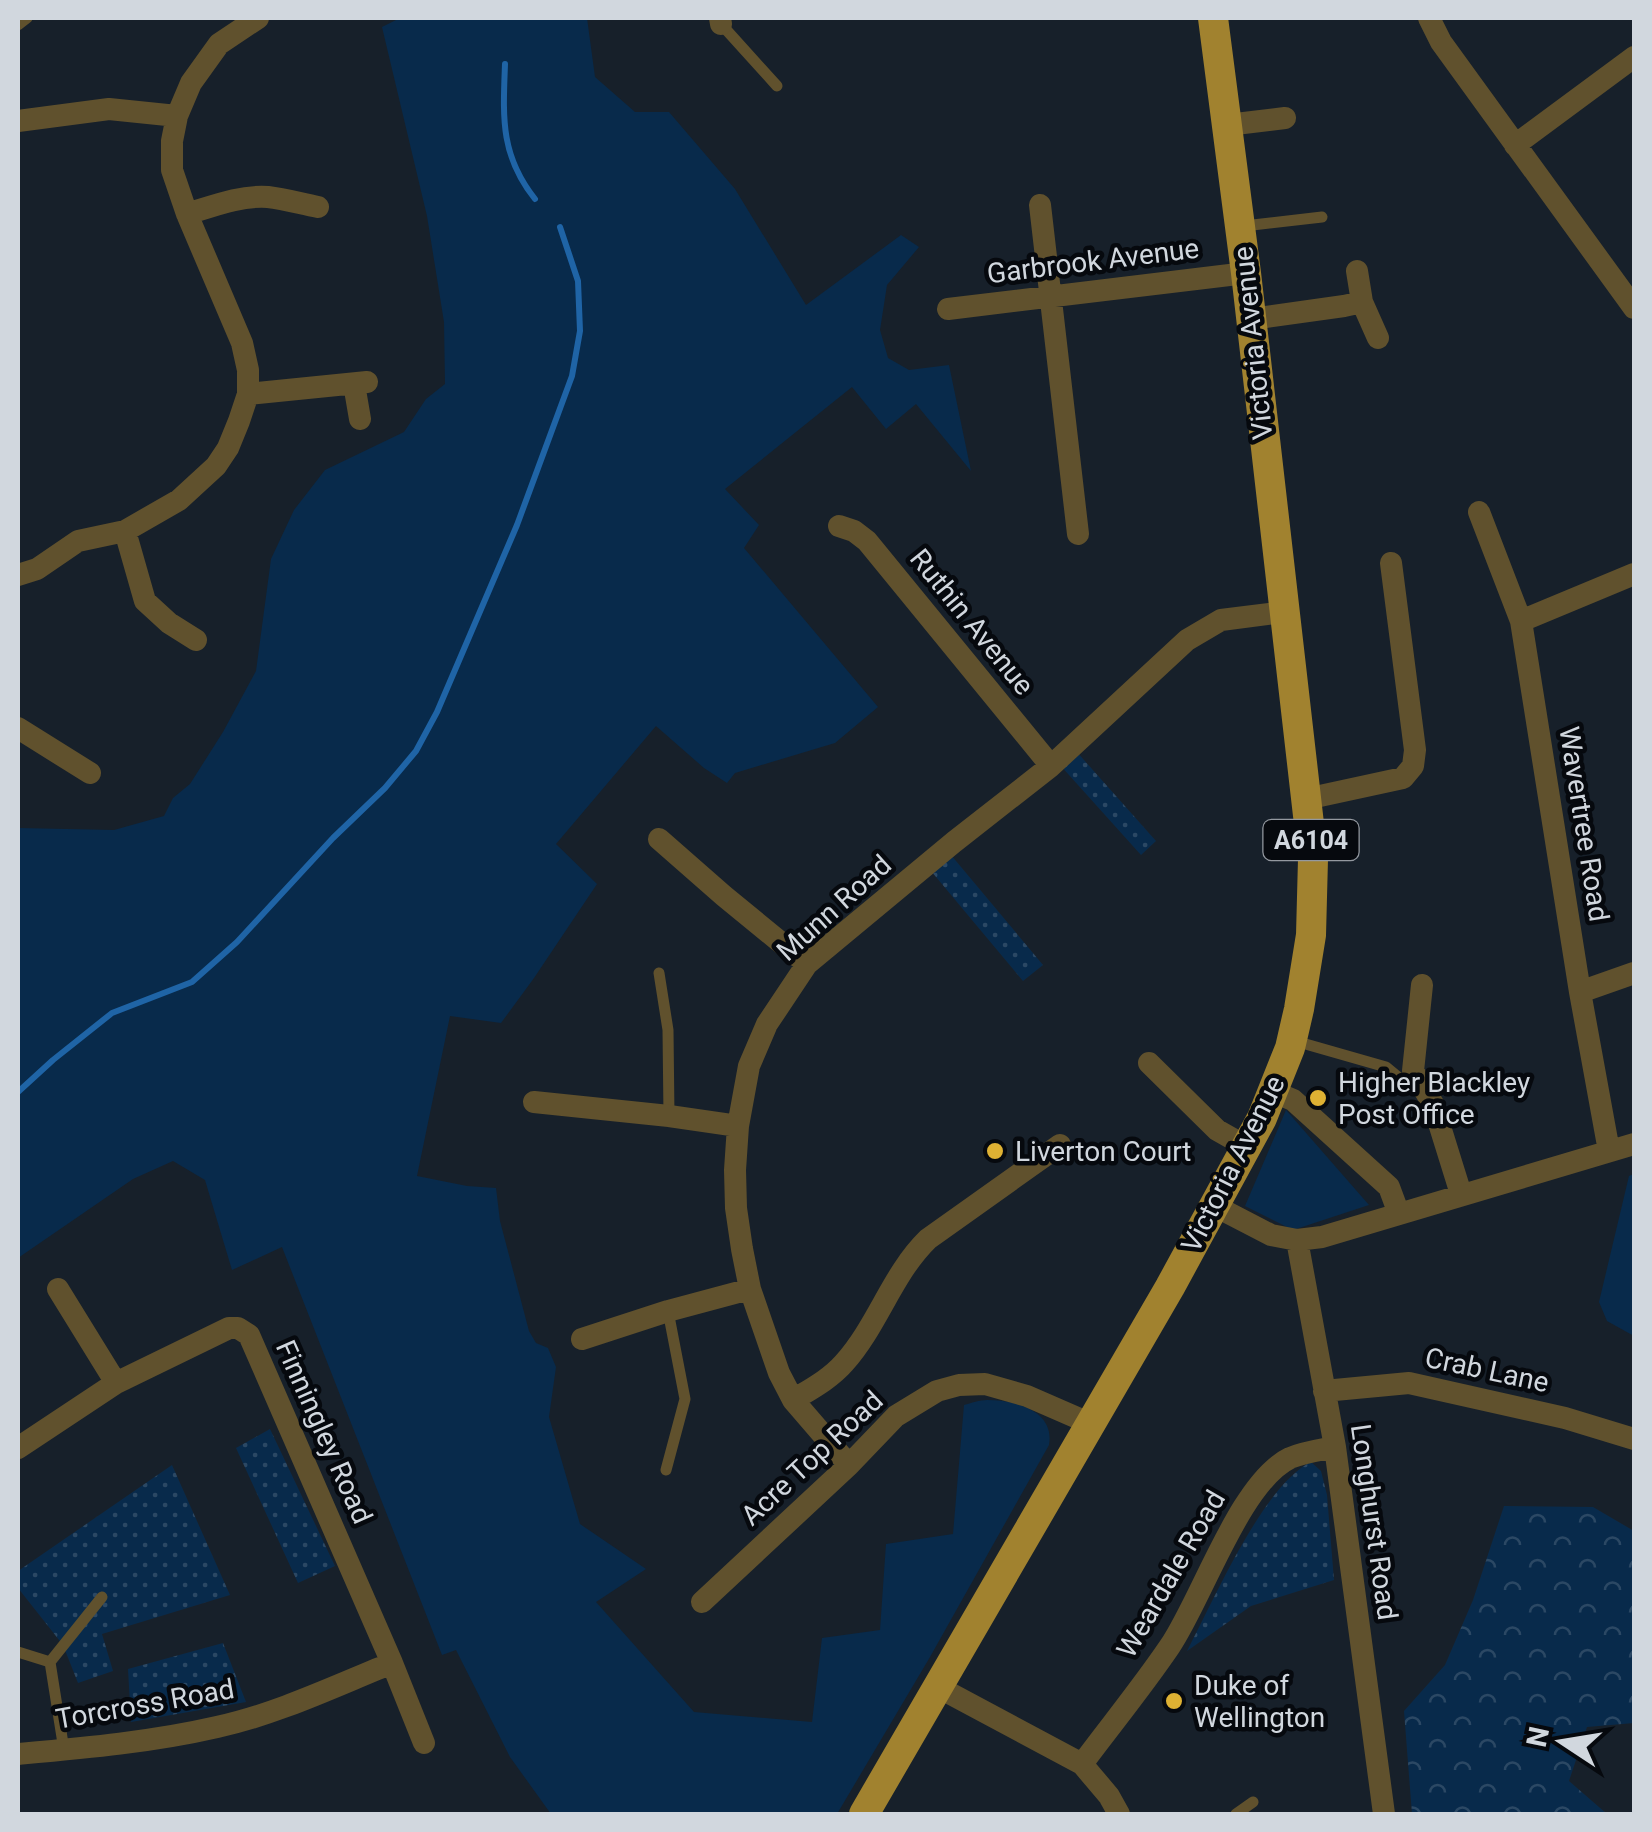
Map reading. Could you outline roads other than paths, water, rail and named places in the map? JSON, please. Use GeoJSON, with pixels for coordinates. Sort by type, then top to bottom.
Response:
{"type":"FeatureCollection","features":[{"type":"Feature","properties":{"kind":"main road","name":"Victoria Avenue"},"geometry":{"type":"LineString","coordinates":[[867,1814],[1247,1147],[1274,1092],[1292,1040],[1305,979],[1311,935],[1313,859],[1213,18]]}},
{"type":"Feature","properties":{"kind":"street"},"geometry":{"type":"LineString","coordinates":[[18,575],[37,569],[78,541],[125,530],[179,500],[216,466],[234,435],[248,394],[248,370],[242,343],[172,170],[172,141],[177,116],[191,83],[219,44],[258,18]]}},
{"type":"Feature","properties":{"kind":"street"},"geometry":{"type":"LineString","coordinates":[[1429,18],[1441,42],[1634,308]]}},
{"type":"Feature","properties":{"kind":"street"},"geometry":{"type":"LineString","coordinates":[[1516,146],[1634,57]]}},
{"type":"Feature","properties":{"kind":"street"},"geometry":{"type":"LineString","coordinates":[[18,121],[109,109],[177,116]]}},
{"type":"Feature","properties":{"kind":"street"},"geometry":{"type":"LineString","coordinates":[[1227,125],[1285,118]]}},
{"type":"Feature","properties":{"kind":"street"},"geometry":{"type":"LineString","coordinates":[[187,214],[252,198],[318,207]]}},
{"type":"Feature","properties":{"kind":"street"},"geometry":{"type":"LineString","coordinates":[[1040,205],[1078,534]]}},
{"type":"Feature","properties":{"kind":"street"},"geometry":{"type":"LineString","coordinates":[[1357,272],[1362,302],[1378,338]]}},
{"type":"Feature","properties":{"kind":"street","name":"Garbrook Avenue"},"geometry":{"type":"LineString","coordinates":[[948,309],[1246,273]]}},
{"type":"Feature","properties":{"kind":"street"},"geometry":{"type":"LineString","coordinates":[[1251,319],[1362,302]]}},
{"type":"Feature","properties":{"kind":"street"},"geometry":{"type":"LineString","coordinates":[[248,394],[360,383],[360,419]]}},
{"type":"Feature","properties":{"kind":"street","name":"Wavertree Road"},"geometry":{"type":"LineString","coordinates":[[1478,512],[1521,620],[1609,1151]]}},
{"type":"Feature","properties":{"kind":"street","name":"Ruthin Avenue"},"geometry":{"type":"LineString","coordinates":[[839,526],[867,541],[1052,766]]}},
{"type":"Feature","properties":{"kind":"street"},"geometry":{"type":"LineString","coordinates":[[125,530],[145,601],[164,632],[196,640]]}},
{"type":"Feature","properties":{"kind":"street"},"geometry":{"type":"LineString","coordinates":[[1306,799],[1404,778],[1413,766],[1415,750],[1392,562]]}},
{"type":"Feature","properties":{"kind":"street"},"geometry":{"type":"LineString","coordinates":[[1521,620],[1634,574]]}},
{"type":"Feature","properties":{"kind":"street","name":"Munn Road"},"geometry":{"type":"LineString","coordinates":[[849,1465],[793,1400],[750,1289],[736,1208],[735,1170],[738,1126],[756,1048],[780,1002],[807,964],[1052,766],[1187,640],[1221,620],[1284,612]]}},
{"type":"Feature","properties":{"kind":"street"},"geometry":{"type":"LineString","coordinates":[[18,728],[68,749],[90,773]]}},
{"type":"Feature","properties":{"kind":"street"},"geometry":{"type":"LineString","coordinates":[[659,839],[807,964]]}},
{"type":"Feature","properties":{"kind":"street"},"geometry":{"type":"LineString","coordinates":[[1580,992],[1634,974]]}},
{"type":"Feature","properties":{"kind":"street"},"geometry":{"type":"LineString","coordinates":[[1422,985],[1412,1071],[1433,1104],[1461,1194]]}},
{"type":"Feature","properties":{"kind":"street"},"geometry":{"type":"LineString","coordinates":[[1149,1063],[1216,1130],[1247,1147]]}},
{"type":"Feature","properties":{"kind":"street"},"geometry":{"type":"LineString","coordinates":[[1274,1092],[1294,1100],[1389,1186],[1399,1214]]}},
{"type":"Feature","properties":{"kind":"street"},"geometry":{"type":"LineString","coordinates":[[534,1102],[738,1126]]}},
{"type":"Feature","properties":{"kind":"street"},"geometry":{"type":"LineString","coordinates":[[793,1400],[844,1362],[920,1246],[1060,1144]]}},
{"type":"Feature","properties":{"kind":"street"},"geometry":{"type":"LineString","coordinates":[[1215,1206],[1271,1236],[1297,1240],[1322,1236],[1634,1144]]}},
{"type":"Feature","properties":{"kind":"street","name":"Longhurst Road"},"geometry":{"type":"LineString","coordinates":[[1297,1240],[1335,1447],[1384,1814]]}},
{"type":"Feature","properties":{"kind":"street"},"geometry":{"type":"LineString","coordinates":[[58,1289],[116,1383]]}},
{"type":"Feature","properties":{"kind":"street"},"geometry":{"type":"LineString","coordinates":[[582,1340],[750,1289]]}},
{"type":"Feature","properties":{"kind":"street","name":"Finningley Road"},"geometry":{"type":"LineString","coordinates":[[18,1448],[116,1383],[229,1328],[244,1331],[392,1662],[424,1744]]}},
{"type":"Feature","properties":{"kind":"street","name":"Crab Lane"},"geometry":{"type":"LineString","coordinates":[[1324,1391],[1409,1383],[1564,1418],[1634,1439]]}},
{"type":"Feature","properties":{"kind":"street","name":"Acre Top Road"},"geometry":{"type":"LineString","coordinates":[[702,1602],[896,1416],[937,1391],[985,1384],[1089,1424]]}},
{"type":"Feature","properties":{"kind":"street","name":"Weardale Road"},"geometry":{"type":"LineString","coordinates":[[1082,1764],[1172,1644],[1254,1492],[1288,1459],[1335,1447]]}},
{"type":"Feature","properties":{"kind":"street","name":"Torcross Road"},"geometry":{"type":"LineString","coordinates":[[18,1754],[136,1742],[219,1727],[290,1704],[392,1662]]}},
{"type":"Feature","properties":{"kind":"street"},"geometry":{"type":"LineString","coordinates":[[938,1686],[1082,1764],[1119,1814]]}},
{"type":"Feature","properties":{"kind":"lane"},"geometry":{"type":"LineString","coordinates":[[18,25],[26,18]]}},
{"type":"Feature","properties":{"kind":"lane"},"geometry":{"type":"LineString","coordinates":[[720,21],[776,86]]}},
{"type":"Feature","properties":{"kind":"lane"},"geometry":{"type":"LineString","coordinates":[[1240,227],[1322,217]]}},
{"type":"Feature","properties":{"kind":"lane"},"geometry":{"type":"LineString","coordinates":[[658,973],[668,1030],[669,1116]]}},
{"type":"Feature","properties":{"kind":"lane"},"geometry":{"type":"LineString","coordinates":[[1292,1040],[1386,1067],[1409,1086],[1418,1080]]}},
{"type":"Feature","properties":{"kind":"lane"},"geometry":{"type":"LineString","coordinates":[[666,1470],[685,1398],[668,1312]]}},
{"type":"Feature","properties":{"kind":"lane"},"geometry":{"type":"LineString","coordinates":[[64,1750],[50,1662],[102,1596]]}},
{"type":"Feature","properties":{"kind":"lane"},"geometry":{"type":"LineString","coordinates":[[18,1652],[50,1662]]}},
{"type":"Feature","properties":{"kind":"lane"},"geometry":{"type":"LineString","coordinates":[[1236,1814],[1253,1802]]}},
{"type":"Feature","properties":{"kind":"waterway"},"geometry":{"type":"LineString","coordinates":[[505,64],[506,135],[515,167],[535,199]]}},
{"type":"Feature","properties":{"kind":"waterway"},"geometry":{"type":"LineString","coordinates":[[18,1092],[112,1013],[192,982],[237,942],[416,751],[437,712],[517,525],[572,376],[580,331],[578,281],[560,227]]}},
{"type":"Feature","properties":{"kind":"place","name":"Higher Blackley Post Office"},"geometry":{"type":"Point","coordinates":[1318,1098]}},
{"type":"Feature","properties":{"kind":"place","name":"Liverton Court"},"geometry":{"type":"Point","coordinates":[995,1151]}},
{"type":"Feature","properties":{"kind":"place","name":"Duke of Wellington"},"geometry":{"type":"Point","coordinates":[1174,1701]}}]}
